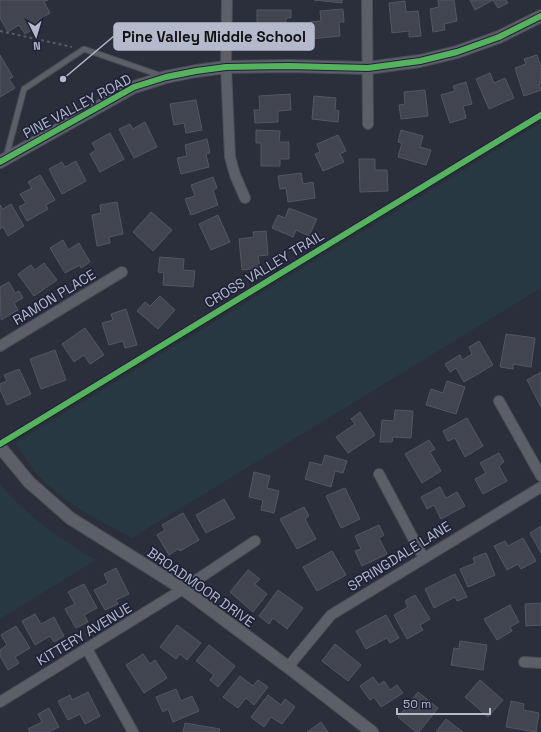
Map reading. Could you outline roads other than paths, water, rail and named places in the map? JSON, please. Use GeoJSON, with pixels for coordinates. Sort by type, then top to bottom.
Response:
{"type":"FeatureCollection","features":[{"type":"Feature","properties":{"kind":"street"},"geometry":{"type":"LineString","coordinates":[[227,0],[226,68],[230,157],[235,175],[245,198]]}},
{"type":"Feature","properties":{"kind":"street"},"geometry":{"type":"LineString","coordinates":[[367,0],[368,124]]}},
{"type":"Feature","properties":{"kind":"street","name":"PINE VALLEY ROAD"},"geometry":{"type":"LineString","coordinates":[[3,161],[134,87],[166,77],[196,71],[226,68],[289,66],[368,68],[420,62],[457,52],[499,37],[541,16]]}},
{"type":"Feature","properties":{"kind":"street","name":"RAMON PLACE"},"geometry":{"type":"LineString","coordinates":[[0,346],[122,272]]}},
{"type":"Feature","properties":{"kind":"street"},"geometry":{"type":"LineString","coordinates":[[500,401],[541,476]]}},
{"type":"Feature","properties":{"kind":"street","name":"BROADMOOR DRIVE"},"geometry":{"type":"LineString","coordinates":[[0,447],[29,482],[70,518],[183,589],[372,732]]}},
{"type":"Feature","properties":{"kind":"street"},"geometry":{"type":"LineString","coordinates":[[379,474],[424,557]]}},
{"type":"Feature","properties":{"kind":"street","name":"SPRINGDALE LANE"},"geometry":{"type":"LineString","coordinates":[[288,667],[331,615],[541,487]]}},
{"type":"Feature","properties":{"kind":"street","name":"KITTERY AVENUE"},"geometry":{"type":"LineString","coordinates":[[0,702],[183,589],[255,541]]}},
{"type":"Feature","properties":{"kind":"street"},"geometry":{"type":"LineString","coordinates":[[87,649],[133,732]]}},
{"type":"Feature","properties":{"kind":"street"},"geometry":{"type":"LineString","coordinates":[[524,662],[541,663]]}},
{"type":"Feature","properties":{"kind":"lane"},"geometry":{"type":"LineString","coordinates":[[3,161],[24,90],[84,49],[166,77]]}},
{"type":"Feature","properties":{"kind":"place","name":"Pine Valley Middle School"},"geometry":{"type":"Point","coordinates":[63,79]}}]}
